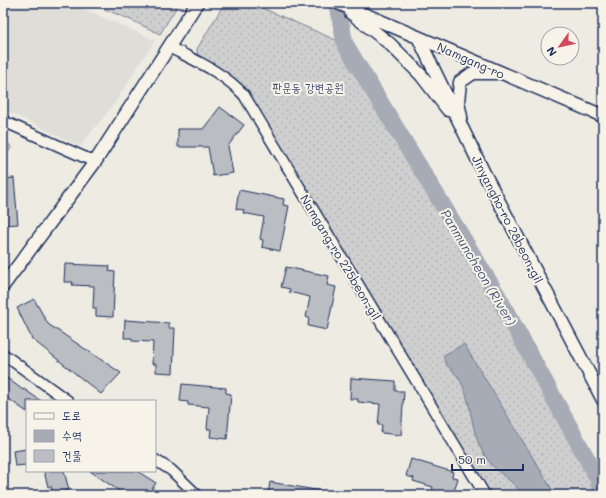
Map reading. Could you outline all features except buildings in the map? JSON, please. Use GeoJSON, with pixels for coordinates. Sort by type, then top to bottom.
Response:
{"type":"FeatureCollection","features":[{"type":"Feature","properties":{"kind":"street","name":"Namgang-ro"},"geometry":{"type":"LineString","coordinates":[[339,3],[603,116]]}},
{"type":"Feature","properties":{"kind":"street"},"geometry":{"type":"LineString","coordinates":[[339,3],[390,44],[420,75],[463,130]]}},
{"type":"Feature","properties":{"kind":"street"},"geometry":{"type":"LineString","coordinates":[[3,286],[95,162],[194,6]]}},
{"type":"Feature","properties":{"kind":"street","name":"Jinyangho-ro 28beon-gil"},"geometry":{"type":"LineString","coordinates":[[418,37],[484,173],[603,400]]}},
{"type":"Feature","properties":{"kind":"street","name":"Namgang-ro 225beon-gil"},"geometry":{"type":"LineString","coordinates":[[169,47],[220,74],[234,84],[244,95],[485,495]]}},
{"type":"Feature","properties":{"kind":"street"},"geometry":{"type":"LineString","coordinates":[[463,130],[458,102],[460,82],[473,73],[502,74]]}},
{"type":"Feature","properties":{"kind":"street"},"geometry":{"type":"LineString","coordinates":[[3,121],[95,162]]}},
{"type":"Feature","properties":{"kind":"street"},"geometry":{"type":"LineString","coordinates":[[3,354],[67,400]]}},
{"type":"Feature","properties":{"kind":"street"},"geometry":{"type":"LineString","coordinates":[[156,461],[171,470],[197,495]]}},
{"type":"Feature","properties":{"kind":"shaded area"},"geometry":{"type":"Polygon","coordinates":[[[3,3],[70,3],[155,40],[114,104],[80,146],[3,109],[3,3]]]}},
{"type":"Feature","properties":{"kind":"green space"},"geometry":{"type":"Polygon","coordinates":[[[90,3],[179,3],[160,34],[90,3]]]}},
{"type":"Feature","properties":{"kind":"green space","name":"판문동 강변공원"},"geometry":{"type":"Polygon","coordinates":[[[251,3],[345,44],[581,447],[596,495],[489,495],[245,90],[235,79],[198,57],[197,49],[224,4],[251,3]]]}},
{"type":"Feature","properties":{"kind":"green space"},"geometry":{"type":"Polygon","coordinates":[[[3,141],[9,144],[11,148],[7,154],[3,156],[3,141]]]}},
{"type":"Feature","properties":{"kind":"water"},"geometry":{"type":"Polygon","coordinates":[[[464,344],[555,495],[522,495],[515,485],[488,460],[477,440],[463,387],[456,374],[446,365],[444,359],[444,355],[464,344]]]}},
{"type":"Feature","properties":{"kind":"waterway","name":"Panmuncheon (River)"},"geometry":{"type":"LineString","coordinates":[[337,3],[345,44],[499,298],[597,477],[603,494]]}}]}
